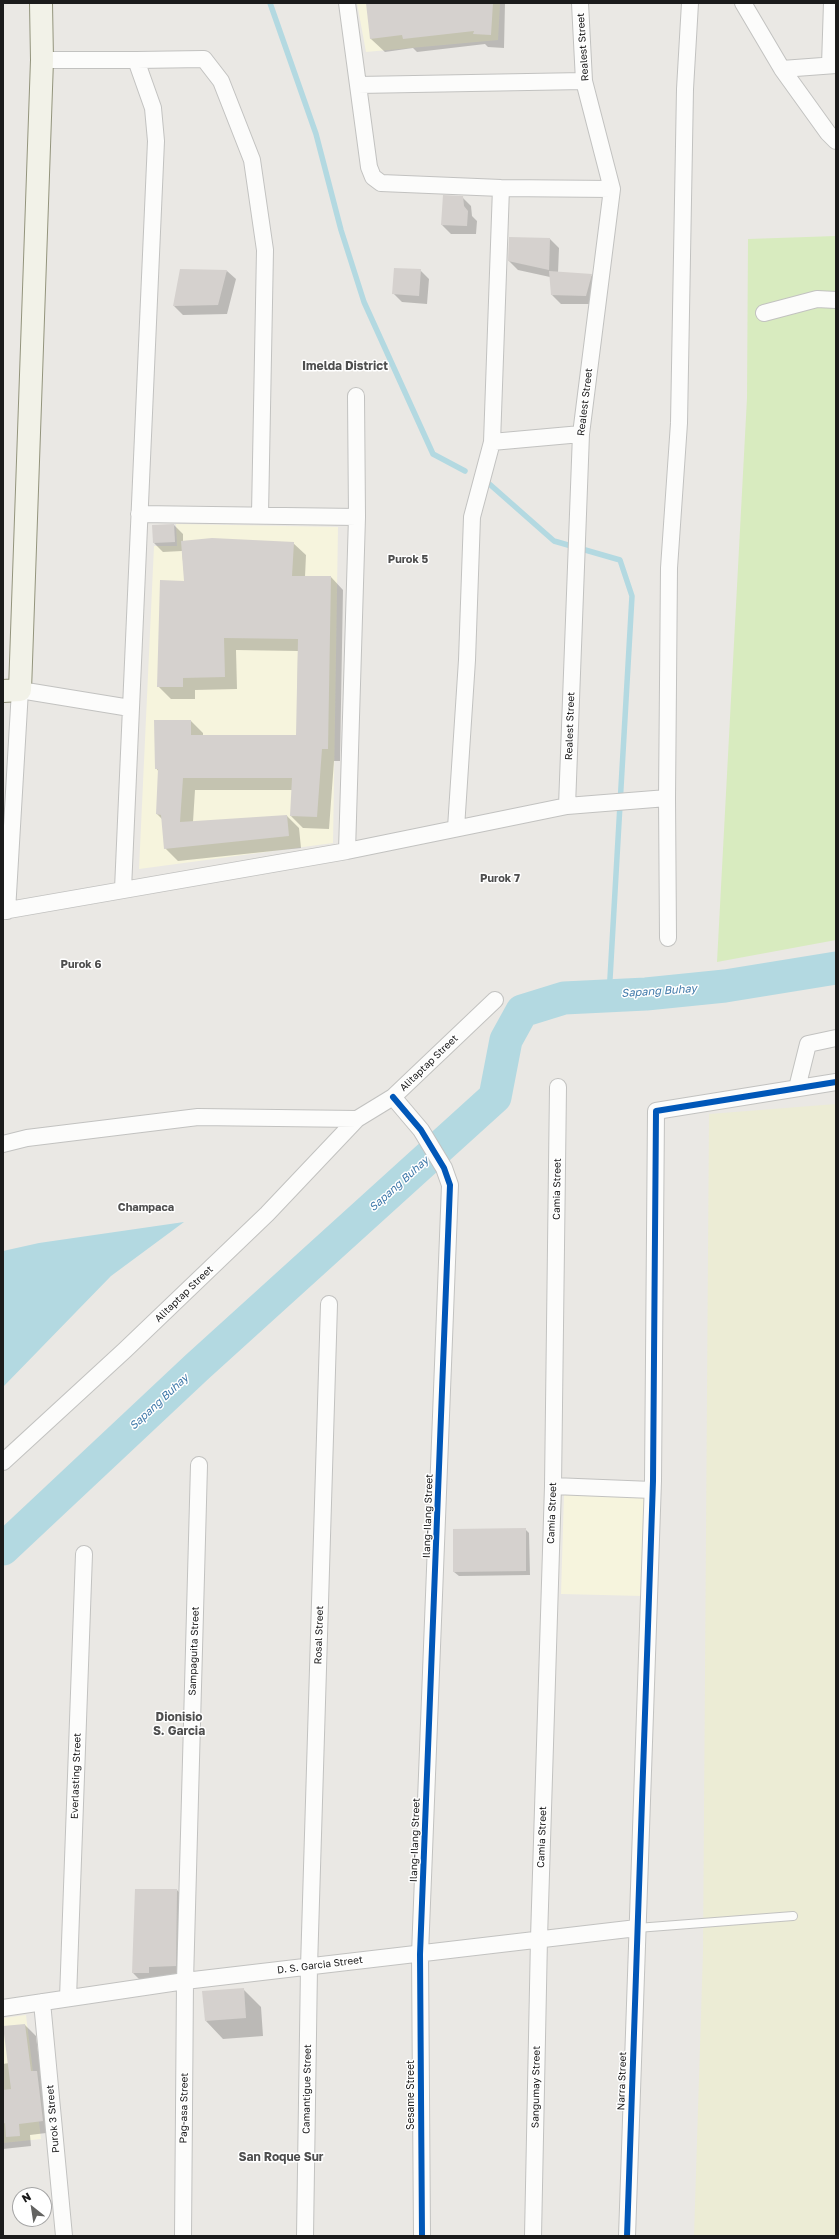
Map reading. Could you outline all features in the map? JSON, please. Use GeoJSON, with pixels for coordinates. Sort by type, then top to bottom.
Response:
{"type":"FeatureCollection","features":[{"type":"Feature","properties":{"kind":"street"},"geometry":{"type":"LineString","coordinates":[[41,3],[42,60],[11,691],[5,911],[123,889],[347,851],[567,806],[666,798]]}},
{"type":"Feature","properties":{"kind":"street"},"geometry":{"type":"LineString","coordinates":[[347,3],[369,167],[373,177],[381,183],[501,188],[612,189]]}},
{"type":"Feature","properties":{"kind":"street","name":"Realest Street"},"geometry":{"type":"LineString","coordinates":[[567,806],[581,434],[612,189],[584,81],[580,3]]}},
{"type":"Feature","properties":{"kind":"street"},"geometry":{"type":"LineString","coordinates":[[668,938],[666,798],[669,568],[679,423],[685,89],[690,3]]}},
{"type":"Feature","properties":{"kind":"street"},"geometry":{"type":"LineString","coordinates":[[743,3],[782,69],[828,133],[836,141]]}},
{"type":"Feature","properties":{"kind":"street"},"geometry":{"type":"LineString","coordinates":[[782,69],[833,65],[832,3]]}},
{"type":"Feature","properties":{"kind":"street"},"geometry":{"type":"LineString","coordinates":[[42,60],[204,59],[221,82],[252,160],[265,250],[260,514]]}},
{"type":"Feature","properties":{"kind":"street"},"geometry":{"type":"LineString","coordinates":[[123,889],[156,141],[153,108],[136,60]]}},
{"type":"Feature","properties":{"kind":"street"},"geometry":{"type":"LineString","coordinates":[[358,85],[584,81]]}},
{"type":"Feature","properties":{"kind":"street"},"geometry":{"type":"LineString","coordinates":[[456,828],[467,660],[472,517],[492,442],[501,188]]}},
{"type":"Feature","properties":{"kind":"street"},"geometry":{"type":"LineString","coordinates":[[764,313],[817,299],[836,300]]}},
{"type":"Feature","properties":{"kind":"street"},"geometry":{"type":"LineString","coordinates":[[347,851],[357,517],[356,396]]}},
{"type":"Feature","properties":{"kind":"street"},"geometry":{"type":"LineString","coordinates":[[492,442],[581,434]]}},
{"type":"Feature","properties":{"kind":"street"},"geometry":{"type":"LineString","coordinates":[[139,514],[260,514],[357,517]]}},
{"type":"Feature","properties":{"kind":"street"},"geometry":{"type":"LineString","coordinates":[[11,691],[130,708]]}},
{"type":"Feature","properties":{"kind":"street","name":"Alitaptap Street"},"geometry":{"type":"LineString","coordinates":[[3,1462],[125,1350],[267,1214],[356,1119],[393,1097],[495,1000]]}},
{"type":"Feature","properties":{"kind":"street"},"geometry":{"type":"LineString","coordinates":[[836,1038],[808,1044],[797,1088],[836,1082]]}},
{"type":"Feature","properties":{"kind":"street","name":"Camia Street"},"geometry":{"type":"LineString","coordinates":[[539,1938],[552,1486],[558,1087]]}},
{"type":"Feature","properties":{"kind":"street","name":"Narra Street"},"geometry":{"type":"LineString","coordinates":[[627,2236],[652,1490],[656,1111],[797,1088]]}},
{"type":"Feature","properties":{"kind":"street","name":"Ilang-Ilang Street"},"geometry":{"type":"LineString","coordinates":[[393,1097],[420,1130],[444,1168],[450,1185],[420,1954]]}},
{"type":"Feature","properties":{"kind":"street"},"geometry":{"type":"LineString","coordinates":[[3,1144],[26,1138],[198,1117],[356,1119]]}},
{"type":"Feature","properties":{"kind":"street","name":"Rosal Street"},"geometry":{"type":"LineString","coordinates":[[309,1967],[329,1304]]}},
{"type":"Feature","properties":{"kind":"street","name":"Sampaguita Street"},"geometry":{"type":"LineString","coordinates":[[185,1981],[199,1466]]}},
{"type":"Feature","properties":{"kind":"street"},"geometry":{"type":"LineString","coordinates":[[552,1486],[652,1490]]}},
{"type":"Feature","properties":{"kind":"street","name":"Everlasting Street"},"geometry":{"type":"LineString","coordinates":[[68,1998],[84,1554]]}},
{"type":"Feature","properties":{"kind":"street","name":"D. S. Garcia Street"},"geometry":{"type":"LineString","coordinates":[[3,2008],[185,1981],[420,1954],[539,1938],[637,1928]]}},
{"type":"Feature","properties":{"kind":"street","name":"Sangumay Street"},"geometry":{"type":"LineString","coordinates":[[533,2236],[539,1938]]}},
{"type":"Feature","properties":{"kind":"street","name":"Sesame Street"},"geometry":{"type":"LineString","coordinates":[[420,1954],[422,2236]]}},
{"type":"Feature","properties":{"kind":"street","name":"Camantigue Street"},"geometry":{"type":"LineString","coordinates":[[305,2236],[309,1967]]}},
{"type":"Feature","properties":{"kind":"street","name":"Pag-asa Street"},"geometry":{"type":"LineString","coordinates":[[183,2236],[185,1981]]}},
{"type":"Feature","properties":{"kind":"street","name":"Purok 3 Street"},"geometry":{"type":"LineString","coordinates":[[42,2002],[64,2236]]}},
{"type":"Feature","properties":{"kind":"lane"},"geometry":{"type":"LineString","coordinates":[[637,1928],[793,1916]]}},
{"type":"Feature","properties":{"kind":"shaded area"},"geometry":{"type":"Polygon","coordinates":[[[357,3],[500,3],[498,40],[366,52],[357,3]]]}},
{"type":"Feature","properties":{"kind":"shaded area"},"geometry":{"type":"Polygon","coordinates":[[[176,524],[338,527],[333,843],[139,869],[154,546],[177,546],[176,524]]]}},
{"type":"Feature","properties":{"kind":"shaded area"},"geometry":{"type":"Polygon","coordinates":[[[564,1494],[646,1496],[643,1596],[561,1594],[564,1494]]]}},
{"type":"Feature","properties":{"kind":"shaded area"},"geometry":{"type":"Polygon","coordinates":[[[26,2015],[41,2139],[3,2143],[3,2018],[26,2015]]]}},
{"type":"Feature","properties":{"kind":"green space"},"geometry":{"type":"Polygon","coordinates":[[[836,236],[836,940],[717,962],[747,398],[748,239],[836,236]]]}},
{"type":"Feature","properties":{"kind":"green space"},"geometry":{"type":"Polygon","coordinates":[[[836,1104],[836,2236],[694,2236],[703,1951],[709,1114],[836,1104]]]}},
{"type":"Feature","properties":{"kind":"water"},"geometry":{"type":"Polygon","coordinates":[[[184,1222],[111,1276],[3,1387],[3,1251],[39,1243],[184,1222]]]}},
{"type":"Feature","properties":{"kind":"building"},"geometry":{"type":"Polygon","coordinates":[[[366,3],[493,3],[491,35],[473,34],[474,31],[403,39],[402,35],[370,39],[366,3]]]}},
{"type":"Feature","properties":{"kind":"building"},"geometry":{"type":"Polygon","coordinates":[[[443,195],[463,196],[464,206],[468,211],[467,226],[441,225],[443,195]]]}},
{"type":"Feature","properties":{"kind":"building"},"geometry":{"type":"Polygon","coordinates":[[[509,237],[550,238],[549,270],[508,261],[509,237]]]}},
{"type":"Feature","properties":{"kind":"building"},"geometry":{"type":"Polygon","coordinates":[[[394,268],[421,269],[419,296],[392,294],[394,268]]]}},
{"type":"Feature","properties":{"kind":"building"},"geometry":{"type":"Polygon","coordinates":[[[180,269],[227,270],[218,305],[173,306],[180,269]]]}},
{"type":"Feature","properties":{"kind":"building"},"geometry":{"type":"Polygon","coordinates":[[[549,271],[592,274],[586,296],[551,295],[549,271]]]}},
{"type":"Feature","properties":{"kind":"building"},"geometry":{"type":"Polygon","coordinates":[[[174,524],[175,542],[153,543],[152,525],[174,524]]]}},
{"type":"Feature","properties":{"kind":"building"},"geometry":{"type":"Polygon","coordinates":[[[212,538],[294,542],[292,576],[331,576],[328,749],[322,749],[317,817],[290,816],[292,778],[183,778],[180,822],[287,815],[289,836],[164,849],[161,815],[156,814],[158,769],[155,769],[154,720],[191,720],[191,735],[296,735],[298,639],[224,638],[225,677],[183,678],[183,687],[157,687],[160,580],[184,581],[181,541],[212,538]]]}},
{"type":"Feature","properties":{"kind":"building"},"geometry":{"type":"Polygon","coordinates":[[[526,1528],[526,1571],[453,1572],[453,1529],[526,1528]]]}},
{"type":"Feature","properties":{"kind":"building"},"geometry":{"type":"Polygon","coordinates":[[[135,1889],[177,1889],[176,1966],[149,1967],[149,1973],[132,1973],[135,1889]]]}},
{"type":"Feature","properties":{"kind":"building"},"geometry":{"type":"Polygon","coordinates":[[[244,1988],[246,2018],[205,2021],[202,1991],[244,1988]]]}},
{"type":"Feature","properties":{"kind":"building"},"geometry":{"type":"Polygon","coordinates":[[[25,2024],[31,2071],[37,2071],[43,2121],[19,2124],[20,2136],[6,2137],[5,2123],[3,2124],[3,2090],[11,2089],[3,2026],[25,2024]]]}},
{"type":"Feature","properties":{"kind":"waterway"},"geometry":{"type":"LineString","coordinates":[[270,3],[316,134],[341,230],[364,302],[433,454],[465,471]]}},
{"type":"Feature","properties":{"kind":"waterway"},"geometry":{"type":"LineString","coordinates":[[486,481],[554,541],[620,560],[632,596],[609,996]]}},
{"type":"Feature","properties":{"kind":"waterway","name":"Sapang Buhay"},"geometry":{"type":"LineString","coordinates":[[3,1549],[197,1367],[495,1097],[506,1040],[522,1011],[564,998],[646,994],[725,986],[836,968]]}},
{"type":"Feature","properties":{"kind":"cycle path"},"geometry":{"type":"LineString","coordinates":[[627,2236],[653,1481],[656,1111],[836,1082]]}},
{"type":"Feature","properties":{"kind":"cycle path"},"geometry":{"type":"LineString","coordinates":[[393,1097],[421,1130],[444,1168],[450,1185],[420,1954],[422,2236]]}},
{"type":"Feature","properties":{"kind":"district","name":"Imelda District"},"geometry":{"type":"Point","coordinates":[345,366]}},
{"type":"Feature","properties":{"kind":"district","name":"Purok 5"},"geometry":{"type":"Point","coordinates":[408,560]}},
{"type":"Feature","properties":{"kind":"district","name":"Purok 7"},"geometry":{"type":"Point","coordinates":[500,879]}},
{"type":"Feature","properties":{"kind":"district","name":"Purok 6"},"geometry":{"type":"Point","coordinates":[81,965]}},
{"type":"Feature","properties":{"kind":"district","name":"Champaca"},"geometry":{"type":"Point","coordinates":[146,1208]}},
{"type":"Feature","properties":{"kind":"district","name":"Dionisio S. Garcia"},"geometry":{"type":"Point","coordinates":[179,1724]}},
{"type":"Feature","properties":{"kind":"district","name":"San Roque Sur"},"geometry":{"type":"Point","coordinates":[281,2157]}}]}
